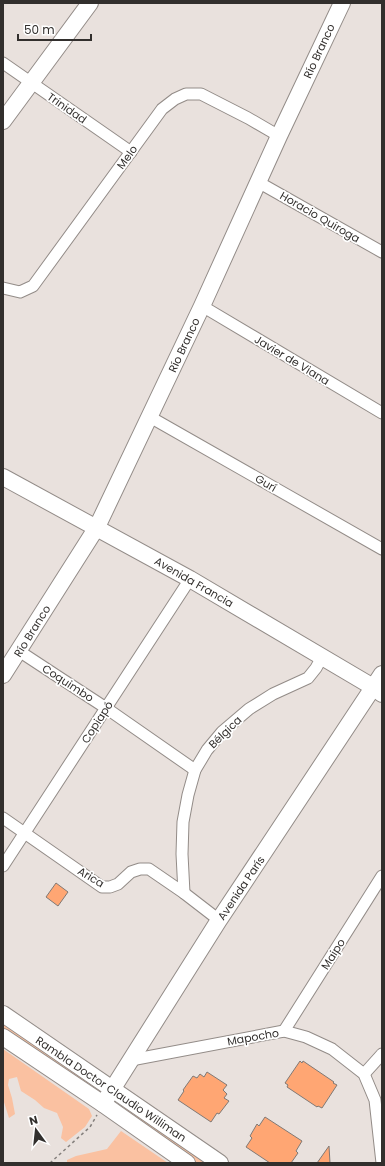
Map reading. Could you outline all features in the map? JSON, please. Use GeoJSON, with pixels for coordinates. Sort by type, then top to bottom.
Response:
{"type":"FeatureCollection","features":[{"type":"Feature","properties":{"kind":"street"},"geometry":{"type":"LineString","coordinates":[[3,121],[90,3]]}},
{"type":"Feature","properties":{"kind":"street","name":"Río Branco"},"geometry":{"type":"LineString","coordinates":[[3,675],[97,527],[202,306],[279,136],[342,3]]}},
{"type":"Feature","properties":{"kind":"street","name":"Trinidad"},"geometry":{"type":"LineString","coordinates":[[3,63],[131,152]]}},
{"type":"Feature","properties":{"kind":"street","name":"Melo"},"geometry":{"type":"LineString","coordinates":[[3,288],[20,292],[33,286],[162,109],[175,99],[186,94],[201,94],[279,136]]}},
{"type":"Feature","properties":{"kind":"street","name":"Horacio Quiroga"},"geometry":{"type":"LineString","coordinates":[[258,182],[382,252]]}},
{"type":"Feature","properties":{"kind":"street","name":"Javier de Viana"},"geometry":{"type":"LineString","coordinates":[[202,306],[382,413]]}},
{"type":"Feature","properties":{"kind":"street","name":"Gurí"},"geometry":{"type":"LineString","coordinates":[[150,417],[382,549]]}},
{"type":"Feature","properties":{"kind":"street","name":"Avenida Francia"},"geometry":{"type":"LineString","coordinates":[[3,476],[190,579],[322,657],[379,685]]}},
{"type":"Feature","properties":{"kind":"street","name":"Copiapó"},"geometry":{"type":"LineString","coordinates":[[3,866],[190,579]]}},
{"type":"Feature","properties":{"kind":"street","name":"Coquimbo"},"geometry":{"type":"LineString","coordinates":[[19,650],[195,770]]}},
{"type":"Feature","properties":{"kind":"street","name":"Bélgica"},"geometry":{"type":"LineString","coordinates":[[184,893],[182,854],[183,822],[195,770],[206,750],[222,732],[249,709],[273,694],[308,678],[322,657]]}},
{"type":"Feature","properties":{"kind":"street","name":"Avenida París"},"geometry":{"type":"LineString","coordinates":[[103,1104],[111,1089],[131,1060],[219,920],[379,685]]}},
{"type":"Feature","properties":{"kind":"street","name":"Arica"},"geometry":{"type":"LineString","coordinates":[[3,818],[102,887],[110,887],[118,884],[131,872],[140,869],[149,869],[184,893],[219,920]]}},
{"type":"Feature","properties":{"kind":"street","name":"Maipo"},"geometry":{"type":"LineString","coordinates":[[284,1032],[382,876]]}},
{"type":"Feature","properties":{"kind":"street","name":"Rambla Doctor Claudio Williman"},"geometry":{"type":"LineString","coordinates":[[3,1014],[220,1163]]}},
{"type":"Feature","properties":{"kind":"street","name":"Mapocho"},"geometry":{"type":"LineString","coordinates":[[131,1060],[284,1032],[306,1037],[332,1049],[364,1074]]}},
{"type":"Feature","properties":{"kind":"street","name":"Rambla Doctor Claudio Williman"},"geometry":{"type":"LineString","coordinates":[[3,1037],[103,1104],[187,1163]]}},
{"type":"Feature","properties":{"kind":"street"},"geometry":{"type":"LineString","coordinates":[[382,1054],[364,1074],[374,1100],[382,1163]]}},
{"type":"Feature","properties":{"kind":"path"},"geometry":{"type":"LineString","coordinates":[[50,1163],[90,1127],[103,1104]]}},
{"type":"Feature","properties":{"kind":"shaded area"},"geometry":{"type":"Polygon","coordinates":[[[3,1021],[101,1091],[101,1092],[3,1030],[3,1021]]]}},
{"type":"Feature","properties":{"kind":"shaded area"},"geometry":{"type":"Polygon","coordinates":[[[3,1049],[89,1109],[92,1116],[85,1127],[66,1142],[61,1138],[63,1127],[57,1113],[44,1108],[21,1091],[17,1077],[9,1079],[8,1085],[15,1114],[9,1118],[3,1099],[3,1049]]]}},
{"type":"Feature","properties":{"kind":"shaded area"},"geometry":{"type":"Polygon","coordinates":[[[121,1105],[208,1163],[195,1163],[124,1114],[120,1108],[121,1105]]]}},
{"type":"Feature","properties":{"kind":"shaded area"},"geometry":{"type":"Polygon","coordinates":[[[121,1131],[168,1163],[67,1163],[67,1160],[76,1156],[107,1149],[121,1131]]]}},
{"type":"Feature","properties":{"kind":"building"},"geometry":{"type":"Polygon","coordinates":[[[56,883],[68,892],[58,906],[46,897],[56,883]]]}},
{"type":"Feature","properties":{"kind":"building"},"geometry":{"type":"Polygon","coordinates":[[[300,1061],[302,1063],[303,1061],[337,1085],[322,1108],[317,1107],[287,1087],[288,1085],[285,1083],[300,1061]]]}},
{"type":"Feature","properties":{"kind":"building"},"geometry":{"type":"Polygon","coordinates":[[[207,1072],[227,1085],[223,1090],[227,1094],[224,1098],[229,1101],[219,1114],[217,1113],[211,1122],[178,1100],[193,1076],[197,1078],[200,1074],[204,1077],[207,1072]]]}},
{"type":"Feature","properties":{"kind":"building"},"geometry":{"type":"Polygon","coordinates":[[[265,1117],[302,1141],[296,1151],[298,1153],[291,1163],[270,1163],[246,1147],[252,1138],[250,1136],[257,1124],[259,1126],[265,1117]]]}},
{"type":"Feature","properties":{"kind":"building"},"geometry":{"type":"Polygon","coordinates":[[[329,1146],[330,1163],[317,1163],[329,1146]]]}}]}
